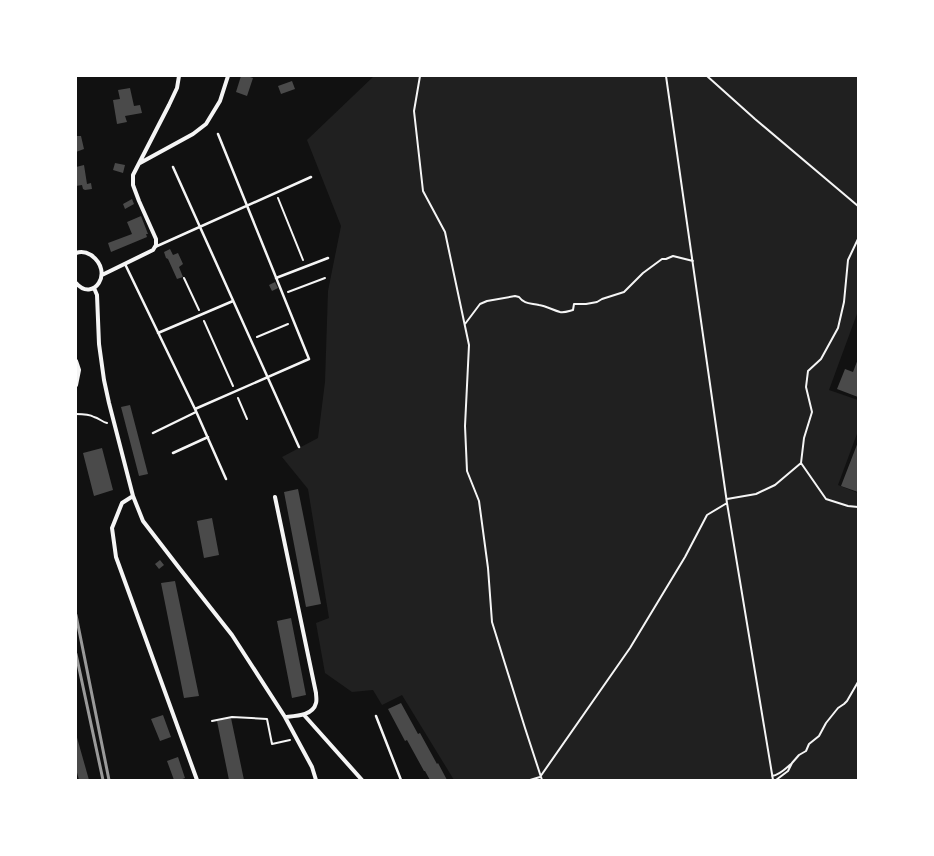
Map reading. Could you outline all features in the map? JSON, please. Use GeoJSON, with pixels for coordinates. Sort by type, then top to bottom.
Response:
{"type":"FeatureCollection","features":[{"type":"Feature","properties":{"kind":"street"},"geometry":{"type":"LineString","coordinates":[[102,274],[153,250],[156,245],[156,239],[139,201],[134,184],[134,175],[177,88],[179,76]]}},
{"type":"Feature","properties":{"kind":"street"},"geometry":{"type":"LineString","coordinates":[[139,164],[193,134],[206,124],[220,101],[228,76]]}},
{"type":"Feature","properties":{"kind":"street"},"geometry":{"type":"LineString","coordinates":[[76,253],[82,251],[95,258],[100,266],[102,274],[100,281],[94,288],[83,288],[78,286],[76,283]]}},
{"type":"Feature","properties":{"kind":"street"},"geometry":{"type":"LineString","coordinates":[[94,288],[97,295],[99,344],[104,380],[114,425],[133,496],[143,521],[232,635],[285,717],[312,767],[316,780]]}},
{"type":"Feature","properties":{"kind":"street"},"geometry":{"type":"LineString","coordinates":[[76,361],[79,370],[76,385]]}},
{"type":"Feature","properties":{"kind":"street"},"geometry":{"type":"LineString","coordinates":[[133,496],[122,503],[112,528],[116,557],[197,780]]}},
{"type":"Feature","properties":{"kind":"street"},"geometry":{"type":"LineString","coordinates":[[275,497],[316,693],[316,704],[311,710],[304,715],[285,717]]}},
{"type":"Feature","properties":{"kind":"street"},"geometry":{"type":"LineString","coordinates":[[304,715],[362,780]]}},
{"type":"Feature","properties":{"kind":"lane"},"geometry":{"type":"LineString","coordinates":[[153,433],[235,392],[309,359],[218,134]]}},
{"type":"Feature","properties":{"kind":"lane"},"geometry":{"type":"LineString","coordinates":[[173,167],[299,447]]}},
{"type":"Feature","properties":{"kind":"lane"},"geometry":{"type":"LineString","coordinates":[[155,247],[311,177]]}},
{"type":"Feature","properties":{"kind":"lane"},"geometry":{"type":"LineString","coordinates":[[276,278],[328,258]]}},
{"type":"Feature","properties":{"kind":"lane"},"geometry":{"type":"LineString","coordinates":[[125,264],[226,478]]}},
{"type":"Feature","properties":{"kind":"lane"},"geometry":{"type":"LineString","coordinates":[[158,333],[233,301]]}},
{"type":"Feature","properties":{"kind":"lane"},"geometry":{"type":"LineString","coordinates":[[172,453],[208,438]]}},
{"type":"Feature","properties":{"kind":"lane"},"geometry":{"type":"LineString","coordinates":[[376,716],[401,780]]}},
{"type":"Feature","properties":{"kind":"path"},"geometry":{"type":"LineString","coordinates":[[420,76],[414,111],[423,191],[445,232],[469,345],[465,426],[467,470],[479,501],[488,568],[492,622],[542,780]]}},
{"type":"Feature","properties":{"kind":"path"},"geometry":{"type":"LineString","coordinates":[[666,76],[727,503],[772,776],[775,780],[788,771],[799,755],[819,736],[826,723],[838,708],[847,701],[858,682]]}},
{"type":"Feature","properties":{"kind":"path"},"geometry":{"type":"LineString","coordinates":[[707,76],[755,119],[858,206]]}},
{"type":"Feature","properties":{"kind":"path"},"geometry":{"type":"LineString","coordinates":[[276,193],[306,266]]}},
{"type":"Feature","properties":{"kind":"path"},"geometry":{"type":"LineString","coordinates":[[858,239],[848,260],[844,302],[838,328],[821,359],[808,371],[806,387],[812,412],[804,438],[801,463],[826,499],[848,506],[858,507]]}},
{"type":"Feature","properties":{"kind":"path"},"geometry":{"type":"LineString","coordinates":[[464,324],[480,304],[487,301],[518,296],[533,305],[538,304],[560,312],[568,311],[573,310],[574,304],[596,302],[624,292],[643,273],[662,259],[673,256],[693,261]]}},
{"type":"Feature","properties":{"kind":"path"},"geometry":{"type":"LineString","coordinates":[[184,278],[248,419]]}},
{"type":"Feature","properties":{"kind":"path"},"geometry":{"type":"LineString","coordinates":[[283,294],[326,278]]}},
{"type":"Feature","properties":{"kind":"path"},"geometry":{"type":"LineString","coordinates":[[250,340],[294,322]]}},
{"type":"Feature","properties":{"kind":"path"},"geometry":{"type":"LineString","coordinates":[[76,414],[84,414],[94,417],[104,423],[114,425]]}},
{"type":"Feature","properties":{"kind":"path"},"geometry":{"type":"LineString","coordinates":[[727,499],[756,494],[775,485],[801,463]]}},
{"type":"Feature","properties":{"kind":"path"},"geometry":{"type":"LineString","coordinates":[[530,780],[540,777],[630,648],[685,557],[707,515],[727,503]]}},
{"type":"Feature","properties":{"kind":"path"},"geometry":{"type":"LineString","coordinates":[[212,721],[232,717],[267,719],[272,744],[297,739]]}},
{"type":"Feature","properties":{"kind":"path"},"geometry":{"type":"LineString","coordinates":[[772,776],[777,775],[792,764]]}},
{"type":"Feature","properties":{"kind":"shaded area"},"geometry":{"type":"Polygon","coordinates":[[[374,76],[858,76],[858,311],[829,390],[858,400],[858,431],[838,485],[858,493],[858,780],[454,780],[402,695],[382,705],[373,690],[352,692],[325,673],[316,623],[329,618],[308,489],[282,457],[318,438],[325,382],[328,291],[341,226],[307,140],[374,76]]]}},
{"type":"Feature","properties":{"kind":"building"},"geometry":{"type":"Polygon","coordinates":[[[241,76],[253,78],[247,96],[236,92],[241,76]]]}},
{"type":"Feature","properties":{"kind":"building"},"geometry":{"type":"Polygon","coordinates":[[[292,81],[295,89],[281,94],[278,86],[292,81]]]}},
{"type":"Feature","properties":{"kind":"building"},"geometry":{"type":"Polygon","coordinates":[[[130,88],[134,106],[140,105],[142,113],[125,116],[127,122],[117,124],[113,100],[120,99],[118,90],[130,88]]]}},
{"type":"Feature","properties":{"kind":"building"},"geometry":{"type":"Polygon","coordinates":[[[76,136],[81,136],[84,149],[76,152],[76,136]]]}},
{"type":"Feature","properties":{"kind":"building"},"geometry":{"type":"Polygon","coordinates":[[[115,163],[125,165],[123,173],[113,170],[115,163]]]}},
{"type":"Feature","properties":{"kind":"building"},"geometry":{"type":"Polygon","coordinates":[[[84,165],[87,184],[91,183],[92,189],[85,190],[83,189],[82,185],[76,186],[76,167],[84,165]]]}},
{"type":"Feature","properties":{"kind":"building"},"geometry":{"type":"Polygon","coordinates":[[[132,199],[134,204],[125,209],[123,204],[132,199]]]}},
{"type":"Feature","properties":{"kind":"building"},"geometry":{"type":"Polygon","coordinates":[[[141,216],[148,234],[146,234],[147,237],[111,252],[108,243],[132,234],[127,222],[141,216]]]}},
{"type":"Feature","properties":{"kind":"building"},"geometry":{"type":"Polygon","coordinates":[[[170,249],[173,255],[178,253],[183,264],[179,267],[183,277],[177,279],[168,259],[166,258],[164,252],[170,249]]]}},
{"type":"Feature","properties":{"kind":"building"},"geometry":{"type":"Polygon","coordinates":[[[275,282],[278,288],[272,291],[269,285],[275,282]]]}},
{"type":"Feature","properties":{"kind":"building"},"geometry":{"type":"Polygon","coordinates":[[[858,359],[858,397],[837,389],[845,369],[853,372],[858,359]]]}},
{"type":"Feature","properties":{"kind":"building"},"geometry":{"type":"Polygon","coordinates":[[[130,405],[148,474],[139,476],[121,407],[130,405]]]}},
{"type":"Feature","properties":{"kind":"building"},"geometry":{"type":"Polygon","coordinates":[[[858,442],[858,492],[841,486],[858,442]]]}},
{"type":"Feature","properties":{"kind":"building"},"geometry":{"type":"Polygon","coordinates":[[[102,448],[113,490],[94,496],[83,453],[102,448]]]}},
{"type":"Feature","properties":{"kind":"building"},"geometry":{"type":"Polygon","coordinates":[[[298,489],[321,604],[306,607],[284,492],[298,489]]]}},
{"type":"Feature","properties":{"kind":"building"},"geometry":{"type":"Polygon","coordinates":[[[212,518],[219,555],[204,558],[197,521],[212,518]]]}},
{"type":"Feature","properties":{"kind":"building"},"geometry":{"type":"Polygon","coordinates":[[[160,560],[164,565],[159,569],[155,564],[160,560]]]}},
{"type":"Feature","properties":{"kind":"building"},"geometry":{"type":"Polygon","coordinates":[[[175,581],[199,696],[184,698],[161,583],[175,581]]]}},
{"type":"Feature","properties":{"kind":"building"},"geometry":{"type":"Polygon","coordinates":[[[291,618],[306,695],[292,698],[277,621],[291,618]]]}},
{"type":"Feature","properties":{"kind":"building"},"geometry":{"type":"Polygon","coordinates":[[[401,703],[418,734],[420,733],[447,780],[430,780],[407,740],[405,741],[388,709],[401,703]]]}},
{"type":"Feature","properties":{"kind":"building"},"geometry":{"type":"Polygon","coordinates":[[[163,715],[171,737],[160,741],[151,719],[163,715]]]}},
{"type":"Feature","properties":{"kind":"building"},"geometry":{"type":"Polygon","coordinates":[[[231,718],[244,780],[229,780],[217,721],[231,718]]]}},
{"type":"Feature","properties":{"kind":"building"},"geometry":{"type":"Polygon","coordinates":[[[76,734],[89,780],[79,780],[76,769],[76,734]]]}},
{"type":"Feature","properties":{"kind":"building"},"geometry":{"type":"Polygon","coordinates":[[[178,757],[185,778],[174,780],[167,761],[178,757]]]}},
{"type":"Feature","properties":{"kind":"railway"},"geometry":{"type":"LineString","coordinates":[[76,615],[109,780]]}},
{"type":"Feature","properties":{"kind":"railway"},"geometry":{"type":"LineString","coordinates":[[76,654],[103,780]]}}]}
